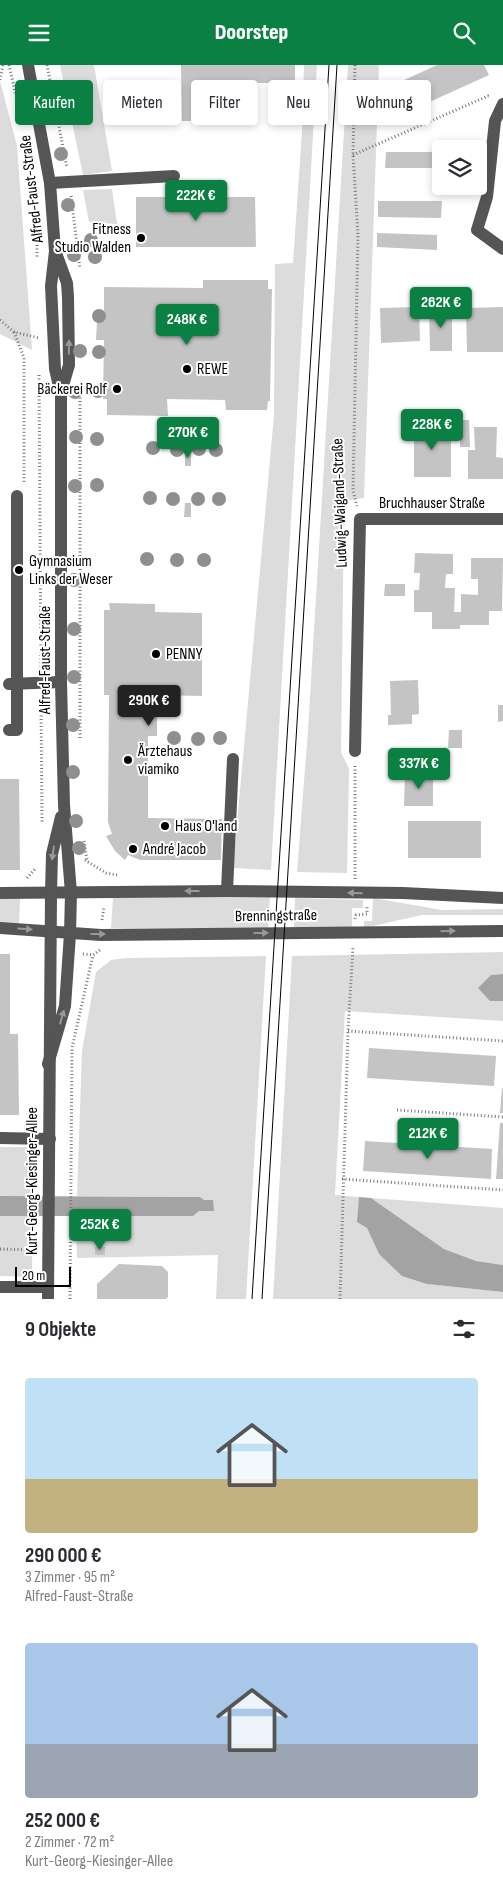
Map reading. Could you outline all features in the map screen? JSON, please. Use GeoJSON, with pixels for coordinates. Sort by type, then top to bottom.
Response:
{"type":"FeatureCollection","features":[{"type":"Feature","properties":{"kind":"street","name":"Alfred-Faust-Straße"},"geometry":{"type":"LineString","coordinates":[[28,65],[50,183],[55,251],[67,283],[68,297],[69,365],[61,395],[61,682],[64,805],[71,893],[70,934]]}},
{"type":"Feature","properties":{"kind":"street"},"geometry":{"type":"LineString","coordinates":[[499,102],[495,121],[487,197],[477,230],[503,249]]}},
{"type":"Feature","properties":{"kind":"street"},"geometry":{"type":"LineString","coordinates":[[50,183],[174,176]]}},
{"type":"Feature","properties":{"kind":"street"},"geometry":{"type":"LineString","coordinates":[[9,730],[17,730],[12,643],[17,496]]}},
{"type":"Feature","properties":{"kind":"street","name":"Bruchhauser Straße"},"geometry":{"type":"LineString","coordinates":[[360,519],[503,519]]}},
{"type":"Feature","properties":{"kind":"street","name":"Ludwig-Waigand-Straße"},"geometry":{"type":"LineString","coordinates":[[355,751],[360,519]]}},
{"type":"Feature","properties":{"kind":"street"},"geometry":{"type":"LineString","coordinates":[[13,684],[61,682]]}},
{"type":"Feature","properties":{"kind":"street"},"geometry":{"type":"LineString","coordinates":[[227,891],[233,759]]}},
{"type":"Feature","properties":{"kind":"street","name":"Alfred-Faust-Straße"},"geometry":{"type":"LineString","coordinates":[[50,931],[52,853],[64,805]]}},
{"type":"Feature","properties":{"kind":"street","name":"Brenningstraße"},"geometry":{"type":"LineString","coordinates":[[0,893],[227,891],[368,893],[503,898]]}},
{"type":"Feature","properties":{"kind":"street","name":"Brenningstraße"},"geometry":{"type":"LineString","coordinates":[[0,928],[101,935],[503,931]]}},
{"type":"Feature","properties":{"kind":"street","name":"Kurt-Georg-Kiesinger-Allee"},"geometry":{"type":"LineString","coordinates":[[48,1293],[50,931]]}},
{"type":"Feature","properties":{"kind":"street","name":"Kurt-Georg-Kiesinger-Allee"},"geometry":{"type":"LineString","coordinates":[[48,1064],[65,1006],[70,934]]}},
{"type":"Feature","properties":{"kind":"street"},"geometry":{"type":"LineString","coordinates":[[0,1138],[50,1139]]}},
{"type":"Feature","properties":{"kind":"street"},"geometry":{"type":"LineString","coordinates":[[0,1287],[48,1293]]}},
{"type":"Feature","properties":{"kind":"path"},"geometry":{"type":"LineString","coordinates":[[0,80],[3,65]]}},
{"type":"Feature","properties":{"kind":"path"},"geometry":{"type":"LineString","coordinates":[[9,65],[15,90]]}},
{"type":"Feature","properties":{"kind":"path","name":"Ludwig-Waigand-Straße"},"geometry":{"type":"LineString","coordinates":[[355,65],[353,155],[358,235],[353,491],[360,519]]}},
{"type":"Feature","properties":{"kind":"path"},"geometry":{"type":"LineString","coordinates":[[353,155],[488,97],[499,102]]}},
{"type":"Feature","properties":{"kind":"path"},"geometry":{"type":"LineString","coordinates":[[30,165],[35,219]]}},
{"type":"Feature","properties":{"kind":"path"},"geometry":{"type":"LineString","coordinates":[[37,237],[37,264]]}},
{"type":"Feature","properties":{"kind":"path"},"geometry":{"type":"LineString","coordinates":[[39,329],[39,348]]}},
{"type":"Feature","properties":{"kind":"path"},"geometry":{"type":"LineString","coordinates":[[14,332],[24,358],[24,484],[17,496]]}},
{"type":"Feature","properties":{"kind":"path"},"geometry":{"type":"LineString","coordinates":[[39,367],[42,831]]}},
{"type":"Feature","properties":{"kind":"path"},"geometry":{"type":"LineString","coordinates":[[354,879],[355,751]]}},
{"type":"Feature","properties":{"kind":"path"},"geometry":{"type":"LineString","coordinates":[[87,860],[106,873],[101,935],[102,949]]}},
{"type":"Feature","properties":{"kind":"path"},"geometry":{"type":"LineString","coordinates":[[25,881],[42,861]]}},
{"type":"Feature","properties":{"kind":"path"},"geometry":{"type":"LineString","coordinates":[[340,1299],[342,1179],[354,931],[356,915],[367,914],[368,893]]}},
{"type":"Feature","properties":{"kind":"path"},"geometry":{"type":"LineString","coordinates":[[70,1299],[72,1048],[93,955]]}},
{"type":"Feature","properties":{"kind":"path"},"geometry":{"type":"LineString","coordinates":[[348,1031],[503,1041]]}},
{"type":"Feature","properties":{"kind":"path"},"geometry":{"type":"LineString","coordinates":[[397,1110],[503,1117]]}},
{"type":"Feature","properties":{"kind":"path"},"geometry":{"type":"LineString","coordinates":[[342,1179],[503,1190]]}},
{"type":"Feature","properties":{"kind":"path"},"geometry":{"type":"LineString","coordinates":[[0,1249],[48,1250]]}},
{"type":"Feature","properties":{"kind":"shaded area"},"geometry":{"type":"Polygon","coordinates":[[[60,65],[94,65],[112,171],[83,175],[73,125],[93,125],[93,80],[63,80],[60,65]]]}},
{"type":"Feature","properties":{"kind":"shaded area"},"geometry":{"type":"Polygon","coordinates":[[[304,65],[317,65],[316,80],[304,80],[304,65]]]}},
{"type":"Feature","properties":{"kind":"shaded area"},"geometry":{"type":"Polygon","coordinates":[[[348,65],[379,65],[378,80],[347,80],[348,65]]]}},
{"type":"Feature","properties":{"kind":"shaded area"},"geometry":{"type":"Polygon","coordinates":[[[0,81],[17,146],[32,350],[0,334],[0,81]]]}},
{"type":"Feature","properties":{"kind":"shaded area"},"geometry":{"type":"Polygon","coordinates":[[[302,125],[314,125],[271,870],[233,868],[274,415],[275,264],[293,263],[302,125]]]}},
{"type":"Feature","properties":{"kind":"shaded area"},"geometry":{"type":"Polygon","coordinates":[[[344,125],[377,125],[364,498],[344,501],[341,752],[349,769],[347,873],[297,872],[308,730],[344,125]]]}},
{"type":"Feature","properties":{"kind":"shaded area"},"geometry":{"type":"Polygon","coordinates":[[[112,189],[117,224],[89,222],[83,190],[112,189]]]}},
{"type":"Feature","properties":{"kind":"shaded area"},"geometry":{"type":"Polygon","coordinates":[[[113,897],[270,897],[268,928],[111,928],[113,897]]]}},
{"type":"Feature","properties":{"kind":"shaded area"},"geometry":{"type":"Polygon","coordinates":[[[0,898],[20,898],[19,923],[0,923],[0,898]]]}},
{"type":"Feature","properties":{"kind":"shaded area"},"geometry":{"type":"Polygon","coordinates":[[[295,898],[363,900],[363,908],[352,908],[352,929],[294,927],[295,898]]]}},
{"type":"Feature","properties":{"kind":"shaded area"},"geometry":{"type":"Polygon","coordinates":[[[373,898],[442,910],[503,909],[503,915],[422,915],[364,928],[364,921],[372,921],[373,898]]]}},
{"type":"Feature","properties":{"kind":"shaded area"},"geometry":{"type":"Polygon","coordinates":[[[503,952],[503,974],[491,975],[490,1001],[503,1001],[503,1021],[345,1011],[335,1195],[359,1197],[358,1222],[367,1228],[379,1254],[427,1284],[503,1292],[503,1299],[273,1299],[292,956],[503,952]]]}},
{"type":"Feature","properties":{"kind":"shaded area"},"geometry":{"type":"Polygon","coordinates":[[[266,956],[246,1299],[216,1299],[218,1255],[77,1258],[76,1215],[193,1216],[199,1211],[214,1211],[200,1197],[77,1196],[82,1051],[96,972],[111,960],[126,958],[266,956]]]}},
{"type":"Feature","properties":{"kind":"shaded area"},"geometry":{"type":"Polygon","coordinates":[[[503,974],[503,1001],[490,1001],[478,988],[491,975],[503,974]]]}},
{"type":"Feature","properties":{"kind":"shaded area"},"geometry":{"type":"Polygon","coordinates":[[[0,1147],[26,1147],[33,1153],[32,1277],[0,1276],[0,1147]]]}},
{"type":"Feature","properties":{"kind":"shaded area"},"geometry":{"type":"Polygon","coordinates":[[[0,1196],[200,1197],[204,1200],[213,1200],[214,1211],[199,1211],[193,1216],[0,1216],[0,1196]]]}},
{"type":"Feature","properties":{"kind":"shaded area"},"geometry":{"type":"Polygon","coordinates":[[[359,1197],[371,1198],[444,1249],[476,1261],[503,1265],[503,1292],[427,1284],[402,1276],[379,1254],[367,1228],[357,1222],[359,1197]]]}},
{"type":"Feature","properties":{"kind":"shaded area"},"geometry":{"type":"Polygon","coordinates":[[[371,1198],[503,1208],[503,1265],[476,1261],[444,1249],[371,1198]]]}},
{"type":"Feature","properties":{"kind":"building"},"geometry":{"type":"Polygon","coordinates":[[[181,65],[295,65],[295,80],[268,80],[268,83],[258,83],[258,80],[191,80],[191,121],[182,121],[181,65]]]}},
{"type":"Feature","properties":{"kind":"building"},"geometry":{"type":"Polygon","coordinates":[[[437,65],[484,65],[489,75],[431,101],[431,80],[404,80],[437,65]]]}},
{"type":"Feature","properties":{"kind":"building"},"geometry":{"type":"Polygon","coordinates":[[[386,152],[432,152],[432,168],[385,168],[386,152]]]}},
{"type":"Feature","properties":{"kind":"building"},"geometry":{"type":"Polygon","coordinates":[[[136,197],[255,197],[256,247],[136,247],[136,197]]]}},
{"type":"Feature","properties":{"kind":"building"},"geometry":{"type":"Polygon","coordinates":[[[378,201],[442,201],[441,218],[378,217],[378,201]]]}},
{"type":"Feature","properties":{"kind":"building"},"geometry":{"type":"Polygon","coordinates":[[[377,233],[437,235],[437,250],[377,247],[377,233]]]}},
{"type":"Feature","properties":{"kind":"building","name":"REWE"},"geometry":{"type":"Polygon","coordinates":[[[203,280],[268,280],[268,289],[272,289],[270,401],[268,401],[267,410],[226,410],[225,400],[167,399],[168,416],[107,415],[107,399],[103,399],[104,340],[96,340],[97,321],[104,321],[104,287],[203,288],[203,280]]]}},
{"type":"Feature","properties":{"kind":"building"},"geometry":{"type":"Polygon","coordinates":[[[419,307],[420,341],[381,343],[380,308],[419,307]]]}},
{"type":"Feature","properties":{"kind":"building"},"geometry":{"type":"Polygon","coordinates":[[[429,307],[452,307],[452,351],[430,351],[429,307]]]}},
{"type":"Feature","properties":{"kind":"building"},"geometry":{"type":"Polygon","coordinates":[[[503,307],[503,352],[467,352],[466,308],[503,307]]]}},
{"type":"Feature","properties":{"kind":"building"},"geometry":{"type":"Polygon","coordinates":[[[460,420],[469,420],[470,447],[460,447],[460,420]]]}},
{"type":"Feature","properties":{"kind":"building"},"geometry":{"type":"Polygon","coordinates":[[[414,424],[451,424],[451,477],[414,477],[414,424]]]}},
{"type":"Feature","properties":{"kind":"building"},"geometry":{"type":"Polygon","coordinates":[[[474,427],[497,427],[496,457],[503,458],[503,479],[468,479],[468,450],[475,450],[474,427]]]}},
{"type":"Feature","properties":{"kind":"building"},"geometry":{"type":"Polygon","coordinates":[[[185,451],[191,452],[191,466],[185,466],[185,451]]]}},
{"type":"Feature","properties":{"kind":"building"},"geometry":{"type":"Polygon","coordinates":[[[185,503],[191,503],[191,517],[184,517],[185,503]]]}},
{"type":"Feature","properties":{"kind":"building"},"geometry":{"type":"Polygon","coordinates":[[[415,553],[453,554],[453,574],[446,574],[445,588],[455,588],[454,612],[461,612],[461,594],[478,595],[478,579],[471,579],[471,558],[503,558],[502,611],[489,611],[489,625],[460,625],[460,629],[432,629],[432,612],[414,612],[414,590],[419,590],[420,573],[414,573],[415,553]]]}},
{"type":"Feature","properties":{"kind":"building"},"geometry":{"type":"Polygon","coordinates":[[[385,584],[405,584],[405,596],[384,596],[385,584]]]}},
{"type":"Feature","properties":{"kind":"building"},"geometry":{"type":"Polygon","coordinates":[[[109,603],[155,604],[155,612],[202,613],[202,696],[157,695],[157,736],[148,736],[148,818],[222,819],[221,860],[140,860],[128,855],[125,860],[115,851],[106,836],[112,834],[108,822],[109,695],[104,695],[104,610],[110,610],[109,603]]]}},
{"type":"Feature","properties":{"kind":"building"},"geometry":{"type":"Polygon","coordinates":[[[418,680],[419,714],[412,715],[412,724],[388,725],[388,715],[391,715],[390,681],[418,680]]]}},
{"type":"Feature","properties":{"kind":"building"},"geometry":{"type":"Polygon","coordinates":[[[498,705],[503,705],[503,721],[498,722],[498,705]]]}},
{"type":"Feature","properties":{"kind":"building"},"geometry":{"type":"Polygon","coordinates":[[[449,730],[462,730],[462,748],[448,748],[449,730]]]}},
{"type":"Feature","properties":{"kind":"building"},"geometry":{"type":"Polygon","coordinates":[[[405,773],[433,774],[433,806],[404,806],[405,773]]]}},
{"type":"Feature","properties":{"kind":"building"},"geometry":{"type":"Polygon","coordinates":[[[0,779],[19,779],[20,870],[0,870],[0,779]]]}},
{"type":"Feature","properties":{"kind":"building"},"geometry":{"type":"Polygon","coordinates":[[[408,821],[481,821],[481,858],[408,858],[408,821]]]}},
{"type":"Feature","properties":{"kind":"building"},"geometry":{"type":"Polygon","coordinates":[[[0,954],[10,954],[10,1034],[18,1034],[19,1115],[0,1115],[0,954]]]}},
{"type":"Feature","properties":{"kind":"building"},"geometry":{"type":"Polygon","coordinates":[[[369,1048],[496,1056],[494,1086],[367,1078],[369,1048]]]}},
{"type":"Feature","properties":{"kind":"building"},"geometry":{"type":"Polygon","coordinates":[[[502,1088],[503,1113],[500,1113],[502,1088]]]}},
{"type":"Feature","properties":{"kind":"building"},"geometry":{"type":"Polygon","coordinates":[[[500,1123],[503,1123],[503,1179],[496,1179],[500,1123]]]}},
{"type":"Feature","properties":{"kind":"building"},"geometry":{"type":"Polygon","coordinates":[[[365,1141],[492,1149],[491,1179],[363,1171],[365,1141]]]}},
{"type":"Feature","properties":{"kind":"building"},"geometry":{"type":"Polygon","coordinates":[[[95,1247],[105,1247],[105,1255],[95,1255],[95,1247]]]}},
{"type":"Feature","properties":{"kind":"building"},"geometry":{"type":"Polygon","coordinates":[[[119,1264],[162,1266],[168,1272],[168,1297],[166,1299],[97,1299],[97,1284],[119,1264]]]}},
{"type":"Feature","properties":{"kind":"tram line"},"geometry":{"type":"LineString","coordinates":[[252,1299],[329,65]]}},
{"type":"Feature","properties":{"kind":"tram line"},"geometry":{"type":"LineString","coordinates":[[262,1299],[337,65]]}},
{"type":"Feature","properties":{"kind":"place","name":"Fitness Studio Walden"},"geometry":{"type":"Point","coordinates":[141,238]}},
{"type":"Feature","properties":{"kind":"place","name":"REWE"},"geometry":{"type":"Point","coordinates":[187,369]}},
{"type":"Feature","properties":{"kind":"place","name":"Bäckerei Rolf"},"geometry":{"type":"Point","coordinates":[117,389]}},
{"type":"Feature","properties":{"kind":"place","name":"Gymnasium Links der Weser"},"geometry":{"type":"Point","coordinates":[19,570]}},
{"type":"Feature","properties":{"kind":"place","name":"PENNY"},"geometry":{"type":"Point","coordinates":[156,654]}},
{"type":"Feature","properties":{"kind":"place","name":"Ärztehaus viamiko"},"geometry":{"type":"Point","coordinates":[128,760]}},
{"type":"Feature","properties":{"kind":"place","name":"Haus O'land"},"geometry":{"type":"Point","coordinates":[165,826]}},
{"type":"Feature","properties":{"kind":"place","name":"André Jacob"},"geometry":{"type":"Point","coordinates":[133,849]}}]}
